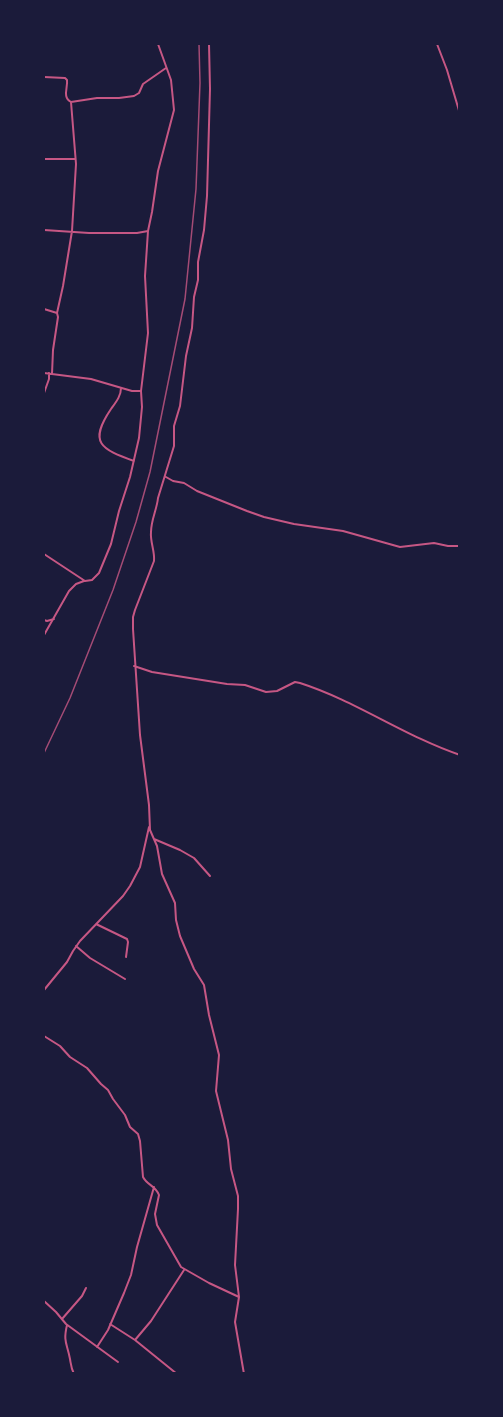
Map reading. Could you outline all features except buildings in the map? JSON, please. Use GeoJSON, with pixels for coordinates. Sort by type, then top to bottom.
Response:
{"type":"FeatureCollection","features":[{"type":"Feature","properties":{"kind":"street"},"geometry":{"type":"LineString","coordinates":[[44,635],[69,591],[76,585],[95,578],[108,553],[139,438],[141,391],[148,333],[146,276],[148,231],[158,171],[174,110],[171,80],[158,44]]}},
{"type":"Feature","properties":{"kind":"street"},"geometry":{"type":"LineString","coordinates":[[44,990],[67,962],[76,946],[123,896],[134,880],[140,867],[149,826],[149,806],[141,753],[134,666],[133,617],[154,561],[151,530],[174,446],[174,426],[180,406],[192,328],[198,262],[204,230],[207,182],[209,44]]}},
{"type":"Feature","properties":{"kind":"street"},"geometry":{"type":"LineString","coordinates":[[437,44],[459,114]]}},
{"type":"Feature","properties":{"kind":"street"},"geometry":{"type":"LineString","coordinates":[[71,102],[134,96],[139,93],[143,84],[166,68]]}},
{"type":"Feature","properties":{"kind":"street"},"geometry":{"type":"LineString","coordinates":[[44,77],[66,78],[68,84],[66,96],[71,102],[76,164],[72,231],[57,313],[50,374],[44,393]]}},
{"type":"Feature","properties":{"kind":"street"},"geometry":{"type":"LineString","coordinates":[[44,159],[75,159]]}},
{"type":"Feature","properties":{"kind":"street"},"geometry":{"type":"LineString","coordinates":[[44,230],[89,233],[148,231]]}},
{"type":"Feature","properties":{"kind":"street"},"geometry":{"type":"LineString","coordinates":[[44,309],[57,313]]}},
{"type":"Feature","properties":{"kind":"street"},"geometry":{"type":"LineString","coordinates":[[44,373],[91,378],[132,391],[141,391]]}},
{"type":"Feature","properties":{"kind":"street"},"geometry":{"type":"LineString","coordinates":[[121,388],[120,396],[104,420],[100,441],[107,450],[134,461]]}},
{"type":"Feature","properties":{"kind":"street"},"geometry":{"type":"LineString","coordinates":[[165,476],[264,517],[343,531],[400,546],[434,543],[459,546]]}},
{"type":"Feature","properties":{"kind":"street"},"geometry":{"type":"LineString","coordinates":[[44,554],[85,581]]}},
{"type":"Feature","properties":{"kind":"street"},"geometry":{"type":"LineString","coordinates":[[44,620],[54,620]]}},
{"type":"Feature","properties":{"kind":"street"},"geometry":{"type":"LineString","coordinates":[[134,666],[152,672],[245,685],[266,692],[277,691],[295,682],[300,683],[354,704],[423,741],[459,755]]}},
{"type":"Feature","properties":{"kind":"street"},"geometry":{"type":"LineString","coordinates":[[149,826],[159,854],[162,874],[175,903],[178,930],[194,969],[204,986],[219,1055],[216,1091],[238,1196],[235,1265],[238,1297],[235,1322],[244,1374]]}},
{"type":"Feature","properties":{"kind":"street"},"geometry":{"type":"LineString","coordinates":[[154,839],[194,858],[210,876]]}},
{"type":"Feature","properties":{"kind":"street"},"geometry":{"type":"LineString","coordinates":[[96,924],[127,939],[126,957]]}},
{"type":"Feature","properties":{"kind":"street"},"geometry":{"type":"LineString","coordinates":[[76,946],[90,958],[125,979]]}},
{"type":"Feature","properties":{"kind":"street"},"geometry":{"type":"LineString","coordinates":[[44,1036],[87,1068],[108,1090],[125,1115],[129,1127],[138,1134],[143,1177],[145,1181],[154,1186],[159,1195],[155,1214],[157,1225],[184,1270],[238,1297]]}},
{"type":"Feature","properties":{"kind":"street"},"geometry":{"type":"LineString","coordinates":[[97,1347],[110,1324],[131,1275],[136,1247],[154,1186]]}},
{"type":"Feature","properties":{"kind":"street"},"geometry":{"type":"LineString","coordinates":[[135,1340],[151,1321],[184,1270]]}},
{"type":"Feature","properties":{"kind":"street"},"geometry":{"type":"LineString","coordinates":[[62,1319],[86,1288]]}},
{"type":"Feature","properties":{"kind":"street"},"geometry":{"type":"LineString","coordinates":[[44,1301],[67,1324],[118,1362]]}},
{"type":"Feature","properties":{"kind":"street"},"geometry":{"type":"LineString","coordinates":[[67,1324],[64,1341],[74,1374]]}},
{"type":"Feature","properties":{"kind":"street"},"geometry":{"type":"LineString","coordinates":[[110,1324],[135,1340],[177,1374]]}},
{"type":"Feature","properties":{"kind":"railway"},"geometry":{"type":"LineString","coordinates":[[44,753],[70,698],[113,590],[150,472],[185,299],[196,189],[200,83],[199,44]]}}]}
